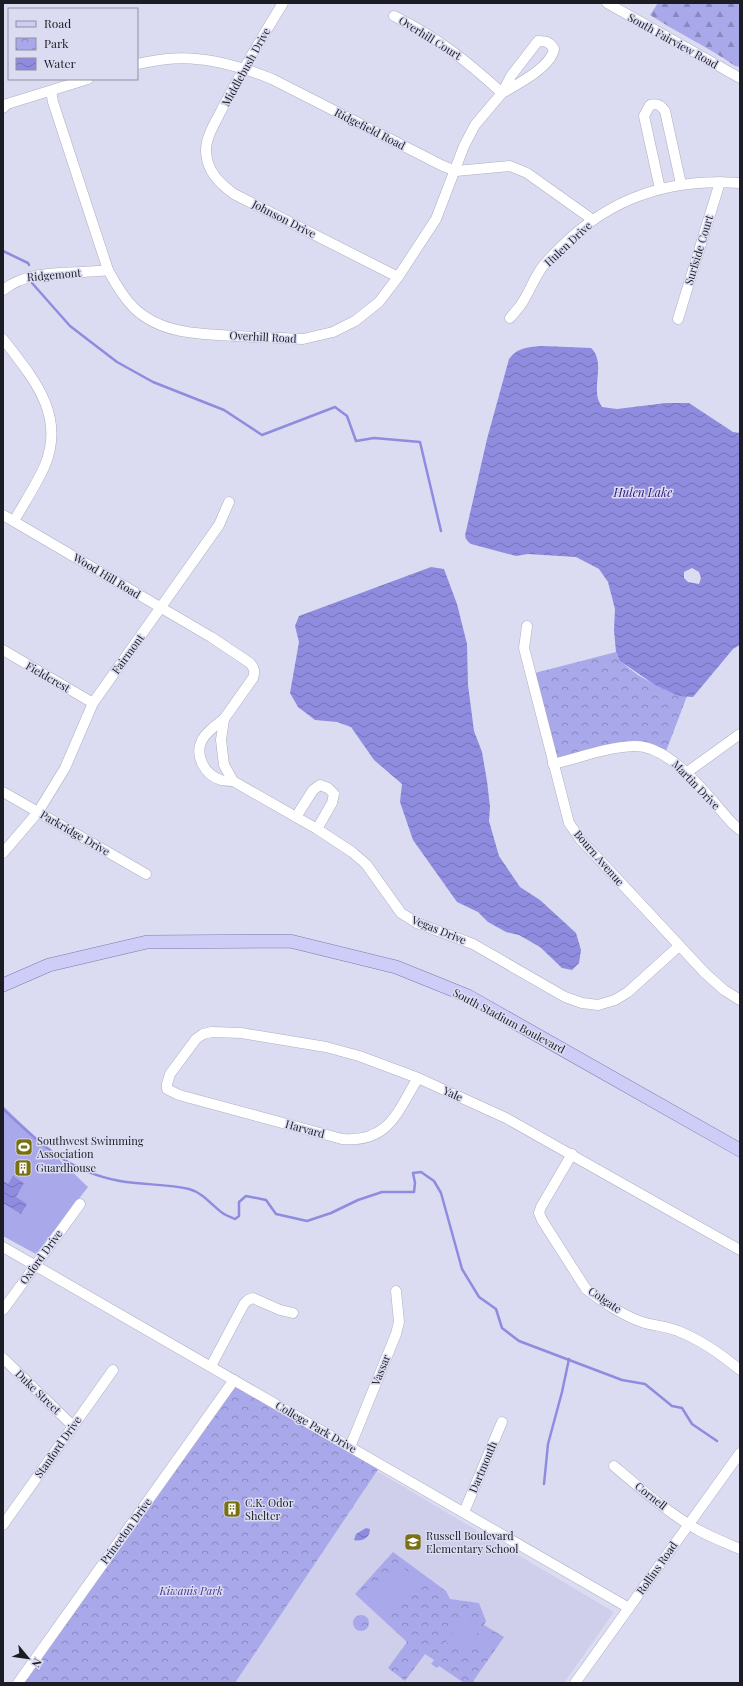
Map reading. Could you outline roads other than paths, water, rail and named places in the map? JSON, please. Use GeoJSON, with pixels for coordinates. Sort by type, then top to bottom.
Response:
{"type":"FeatureCollection","features":[{"type":"Feature","properties":{"kind":"main road","name":"South Stadium Boulevard"},"geometry":{"type":"LineString","coordinates":[[3,984],[49,965],[147,942],[290,941],[396,967],[468,996],[740,1150]]}},
{"type":"Feature","properties":{"kind":"street","name":"Middlebush Drive"},"geometry":{"type":"LineString","coordinates":[[210,132],[243,68],[283,3]]}},
{"type":"Feature","properties":{"kind":"street","name":"South Fairview Road"},"geometry":{"type":"LineString","coordinates":[[607,3],[740,78]]}},
{"type":"Feature","properties":{"kind":"street","name":"Overhill Court"},"geometry":{"type":"LineString","coordinates":[[394,16],[446,46],[468,62],[502,93]]}},
{"type":"Feature","properties":{"kind":"street","name":"Overhill Road"},"geometry":{"type":"LineString","coordinates":[[51,91],[53,102],[108,270],[121,293],[134,308],[150,320],[167,328],[188,333],[303,339],[333,332],[355,321],[379,302],[436,219],[456,171],[464,146],[475,125],[502,93],[512,76],[538,41],[545,41],[551,44],[554,49],[552,56],[541,68],[518,85],[502,93]]}},
{"type":"Feature","properties":{"kind":"street","name":"Ridgefield Road"},"geometry":{"type":"LineString","coordinates":[[138,64],[169,59],[208,60],[243,68],[272,79],[443,166],[456,171],[510,166],[527,173],[593,220]]}},
{"type":"Feature","properties":{"kind":"street"},"geometry":{"type":"LineString","coordinates":[[3,108],[7,104],[85,80]]}},
{"type":"Feature","properties":{"kind":"street"},"geometry":{"type":"LineString","coordinates":[[660,189],[644,116],[650,105],[656,103],[662,106],[665,111],[681,184]]}},
{"type":"Feature","properties":{"kind":"street","name":"Johnson Drive"},"geometry":{"type":"LineString","coordinates":[[210,132],[206,151],[211,172],[221,184],[234,194],[398,276]]}},
{"type":"Feature","properties":{"kind":"street","name":"Hulen Drive"},"geometry":{"type":"LineString","coordinates":[[510,318],[522,303],[531,285],[543,267],[572,237],[593,220],[626,201],[660,189],[681,184],[720,182],[740,183]]}},
{"type":"Feature","properties":{"kind":"street","name":"Surfside Court"},"geometry":{"type":"LineString","coordinates":[[678,319],[720,182]]}},
{"type":"Feature","properties":{"kind":"street","name":"Ridgemont"},"geometry":{"type":"LineString","coordinates":[[3,290],[15,281],[37,275],[108,270]]}},
{"type":"Feature","properties":{"kind":"street"},"geometry":{"type":"LineString","coordinates":[[3,339],[28,372],[44,397],[50,413],[52,430],[51,447],[45,465],[14,521]]}},
{"type":"Feature","properties":{"kind":"street","name":"Fairmont"},"geometry":{"type":"LineString","coordinates":[[3,853],[38,812],[65,768],[93,703],[219,525],[229,502]]}},
{"type":"Feature","properties":{"kind":"street","name":"Wood Hill Road"},"geometry":{"type":"LineString","coordinates":[[3,515],[211,637],[250,663],[254,667],[255,672],[253,678],[224,719]]}},
{"type":"Feature","properties":{"kind":"street","name":"Bourn Avenue"},"geometry":{"type":"LineString","coordinates":[[527,626],[524,648],[569,823],[580,839],[679,946],[714,981],[740,1000]]}},
{"type":"Feature","properties":{"kind":"street","name":"Fieldcrest"},"geometry":{"type":"LineString","coordinates":[[3,650],[93,703]]}},
{"type":"Feature","properties":{"kind":"street"},"geometry":{"type":"LineString","coordinates":[[224,719],[221,740],[224,765],[233,781]]}},
{"type":"Feature","properties":{"kind":"street","name":"Vegas Drive"},"geometry":{"type":"LineString","coordinates":[[224,719],[210,730],[202,740],[199,750],[200,758],[204,767],[212,775],[221,780],[233,781],[317,829],[352,852],[366,864],[401,913],[417,924],[473,944],[565,997],[582,1003],[598,1005],[615,1000],[628,992],[679,946]]}},
{"type":"Feature","properties":{"kind":"street"},"geometry":{"type":"LineString","coordinates":[[686,773],[740,734]]}},
{"type":"Feature","properties":{"kind":"street","name":"Martin Drive"},"geometry":{"type":"LineString","coordinates":[[553,764],[620,747],[636,746],[650,748],[666,755],[686,773],[740,830]]}},
{"type":"Feature","properties":{"kind":"street"},"geometry":{"type":"LineString","coordinates":[[296,817],[313,790],[320,785],[328,788],[334,794],[332,803],[317,829]]}},
{"type":"Feature","properties":{"kind":"street","name":"Parkridge Drive"},"geometry":{"type":"LineString","coordinates":[[3,792],[146,874]]}},
{"type":"Feature","properties":{"kind":"street","name":"Yale"},"geometry":{"type":"LineString","coordinates":[[167,1088],[170,1074],[196,1040],[203,1034],[212,1032],[241,1033],[326,1047],[359,1056],[418,1078],[506,1118],[740,1250]]}},
{"type":"Feature","properties":{"kind":"street","name":"Harvard"},"geometry":{"type":"LineString","coordinates":[[167,1088],[179,1096],[342,1140],[355,1140],[366,1139],[378,1134],[386,1128],[418,1078]]}},
{"type":"Feature","properties":{"kind":"street","name":"Colgate"},"geometry":{"type":"LineString","coordinates":[[572,1154],[541,1206],[539,1213],[586,1289],[594,1296],[641,1322],[676,1330],[690,1336],[713,1349],[740,1370]]}},
{"type":"Feature","properties":{"kind":"street","name":"Oxford Drive"},"geometry":{"type":"LineString","coordinates":[[3,1310],[80,1204]]}},
{"type":"Feature","properties":{"kind":"street","name":"College Park Drive"},"geometry":{"type":"LineString","coordinates":[[3,1247],[629,1608]]}},
{"type":"Feature","properties":{"kind":"street","name":"Vassar"},"geometry":{"type":"LineString","coordinates":[[350,1447],[396,1334],[399,1322],[396,1291]]}},
{"type":"Feature","properties":{"kind":"street"},"geometry":{"type":"LineString","coordinates":[[211,1366],[244,1304],[248,1300],[253,1298],[280,1310],[293,1313]]}},
{"type":"Feature","properties":{"kind":"street","name":"Duke Street"},"geometry":{"type":"LineString","coordinates":[[3,1358],[73,1426]]}},
{"type":"Feature","properties":{"kind":"street","name":"Stanford Drive"},"geometry":{"type":"LineString","coordinates":[[3,1525],[113,1370]]}},
{"type":"Feature","properties":{"kind":"street","name":"Princeton Drive"},"geometry":{"type":"LineString","coordinates":[[18,1683],[234,1380]]}},
{"type":"Feature","properties":{"kind":"street","name":"Dartmouth"},"geometry":{"type":"LineString","coordinates":[[464,1512],[502,1422]]}},
{"type":"Feature","properties":{"kind":"street","name":"Rollins Road"},"geometry":{"type":"LineString","coordinates":[[575,1683],[740,1453]]}},
{"type":"Feature","properties":{"kind":"street","name":"Cornell"},"geometry":{"type":"LineString","coordinates":[[614,1466],[650,1496],[688,1524],[740,1549]]}},
{"type":"Feature","properties":{"kind":"water","name":"Hulen Lake"},"geometry":{"type":"Polygon","coordinates":[[[543,346],[591,348],[595,352],[598,363],[597,394],[598,400],[602,407],[617,409],[666,403],[689,403],[733,432],[740,433],[740,645],[733,649],[693,697],[679,696],[655,685],[620,661],[616,652],[614,630],[615,609],[608,582],[599,569],[576,557],[528,554],[516,556],[471,544],[466,539],[465,533],[487,439],[509,359],[520,350],[528,347],[543,346]],[[692,568],[684,572],[684,578],[688,582],[699,584],[701,578],[699,572],[692,568]]]}},
{"type":"Feature","properties":{"kind":"water"},"geometry":{"type":"Polygon","coordinates":[[[431,567],[444,569],[457,604],[467,644],[468,685],[474,731],[482,752],[490,807],[489,821],[499,856],[520,887],[540,900],[576,933],[581,950],[579,963],[572,970],[562,968],[540,947],[519,935],[506,932],[488,922],[478,912],[457,902],[413,840],[400,802],[402,784],[374,760],[351,727],[337,722],[315,720],[298,707],[290,693],[299,642],[295,626],[299,616],[431,567]]]}},
{"type":"Feature","properties":{"kind":"water"},"geometry":{"type":"Polygon","coordinates":[[[13,1176],[24,1183],[16,1197],[27,1204],[21,1214],[3,1203],[3,1181],[8,1184],[13,1176]]]}},
{"type":"Feature","properties":{"kind":"water"},"geometry":{"type":"Polygon","coordinates":[[[366,1528],[370,1529],[370,1532],[365,1539],[354,1540],[356,1534],[366,1528]]]}},
{"type":"Feature","properties":{"kind":"waterway"},"geometry":{"type":"LineString","coordinates":[[3,251],[28,263],[29,265]]}},
{"type":"Feature","properties":{"kind":"waterway"},"geometry":{"type":"LineString","coordinates":[[32,283],[70,326],[117,362],[153,382],[224,410],[262,435],[335,407],[347,416],[356,441],[374,438],[420,442],[441,531]]}},
{"type":"Feature","properties":{"kind":"waterway"},"geometry":{"type":"LineString","coordinates":[[3,1109],[42,1144],[70,1163],[85,1171],[120,1181],[189,1189],[199,1193],[224,1214],[235,1219],[239,1216],[239,1202],[246,1196],[266,1200],[276,1214],[307,1221],[382,1192],[414,1192],[415,1183],[413,1173],[421,1172],[434,1181],[441,1193],[462,1269],[479,1297],[496,1309],[502,1328],[519,1341],[622,1380],[645,1384],[672,1406],[682,1408],[692,1424],[717,1441]]}},
{"type":"Feature","properties":{"kind":"waterway"},"geometry":{"type":"LineString","coordinates":[[544,1484],[548,1444],[569,1359]]}},
{"type":"Feature","properties":{"kind":"place","name":"Southwest Swimming Association"},"geometry":{"type":"Point","coordinates":[24,1147]}},
{"type":"Feature","properties":{"kind":"place","name":"Guardhouse"},"geometry":{"type":"Point","coordinates":[23,1168]}},
{"type":"Feature","properties":{"kind":"place","name":"C.K. Odor Shelter"},"geometry":{"type":"Point","coordinates":[232,1509]}},
{"type":"Feature","properties":{"kind":"place","name":"Russell Boulevard Elementary School"},"geometry":{"type":"Point","coordinates":[413,1542]}},
{"type":"Feature","properties":{"kind":"park label","name":"Kiwanis Park"},"geometry":{"type":"Point","coordinates":[191,1591]}}]}
